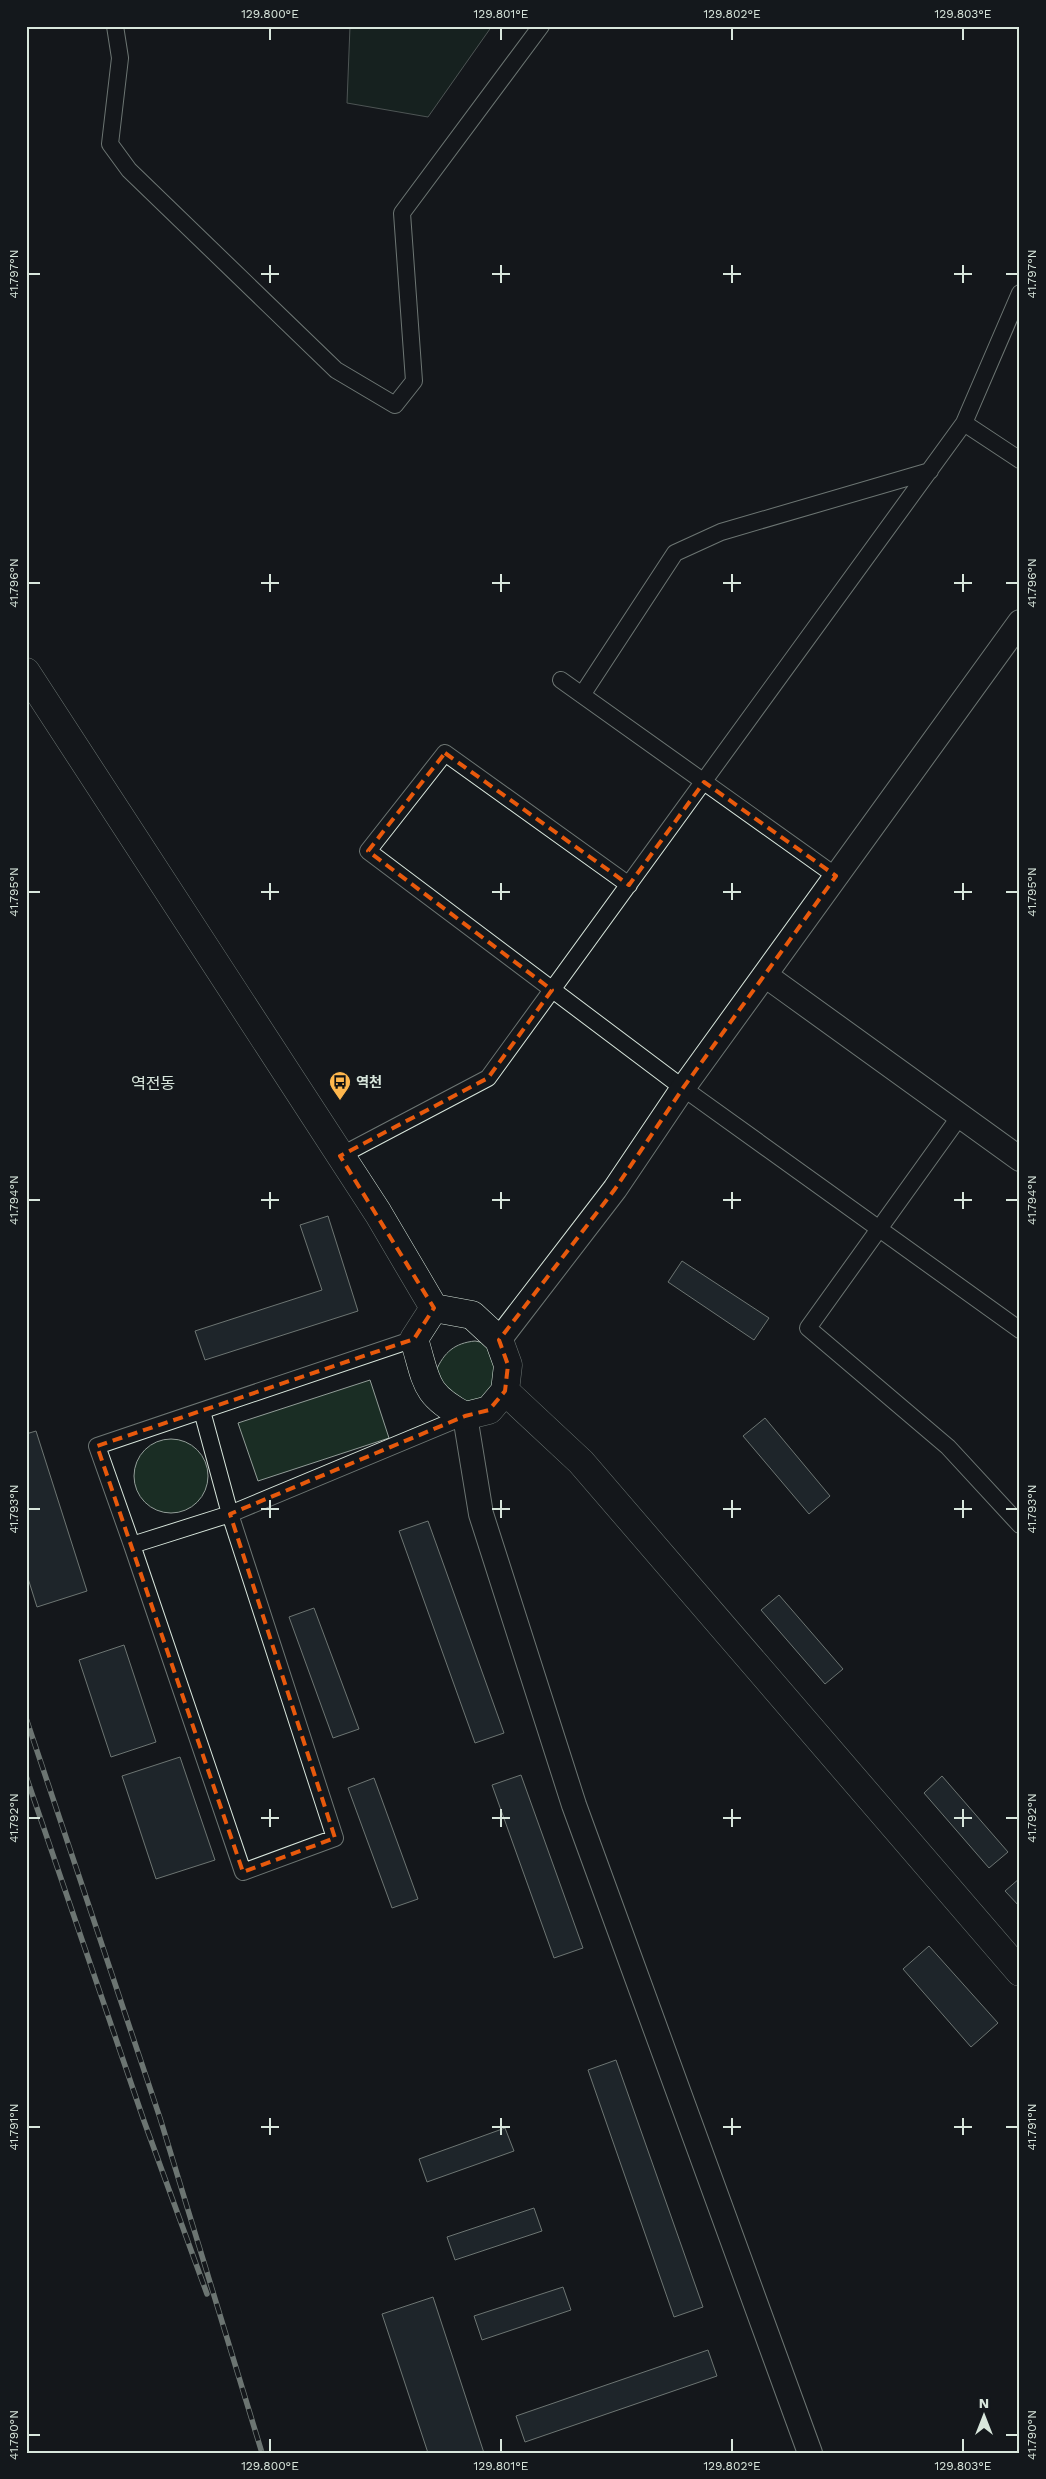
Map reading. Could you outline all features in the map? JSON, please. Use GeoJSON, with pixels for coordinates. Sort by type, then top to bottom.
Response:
{"type":"FeatureCollection","features":[{"type":"Feature","properties":{"kind":"highway"},"geometry":{"type":"LineString","coordinates":[[26,672],[378,1213],[434,1308]]}},
{"type":"Feature","properties":{"kind":"highway"},"geometry":{"type":"LineString","coordinates":[[434,1308],[472,1314],[500,1340],[508,1365],[505,1391],[489,1410],[465,1416],[445,1405],[430,1390],[414,1339],[434,1308]]}},
{"type":"Feature","properties":{"kind":"highway"},"geometry":{"type":"LineString","coordinates":[[505,1391],[581,1462],[1020,1972]]}},
{"type":"Feature","properties":{"kind":"street"},"geometry":{"type":"LineString","coordinates":[[115,26],[120,58],[110,144],[129,170],[336,370],[395,405],[414,382],[402,214],[541,26]]}},
{"type":"Feature","properties":{"kind":"street"},"geometry":{"type":"LineString","coordinates":[[340,1156],[488,1078],[964,424],[1018,301]]}},
{"type":"Feature","properties":{"kind":"street"},"geometry":{"type":"LineString","coordinates":[[964,424],[1020,460]]}},
{"type":"Feature","properties":{"kind":"street"},"geometry":{"type":"LineString","coordinates":[[582,695],[675,553],[721,532],[930,471]]}},
{"type":"Feature","properties":{"kind":"street"},"geometry":{"type":"LineString","coordinates":[[500,1340],[615,1189],[683,1088],[1020,622]]}},
{"type":"Feature","properties":{"kind":"street"},"geometry":{"type":"LineString","coordinates":[[561,680],[836,876]]}},
{"type":"Feature","properties":{"kind":"street"},"geometry":{"type":"LineString","coordinates":[[629,885],[445,753],[368,851],[683,1088],[1020,1330]]}},
{"type":"Feature","properties":{"kind":"street"},"geometry":{"type":"LineString","coordinates":[[764,975],[1020,1159]]}},
{"type":"Feature","properties":{"kind":"street"},"geometry":{"type":"LineString","coordinates":[[960,1116],[808,1328],[948,1447],[1020,1525]]}},
{"type":"Feature","properties":{"kind":"street"},"geometry":{"type":"LineString","coordinates":[[202,1411],[230,1514],[335,1838],[243,1872],[96,1446],[414,1339]]}},
{"type":"Feature","properties":{"kind":"street"},"geometry":{"type":"LineString","coordinates":[[132,1546],[230,1514],[465,1416],[481,1514],[574,1804],[810,2453]]}},
{"type":"Feature","properties":{"kind":"highlighted area"},"geometry":{"type":"Polygon","coordinates":[[[445,753],[629,885],[704,782],[836,876],[683,1088],[615,1189],[499,1340],[508,1365],[505,1391],[489,1410],[465,1416],[230,1514],[335,1838],[243,1872],[97,1446],[414,1339],[434,1308],[340,1156],[488,1078],[552,990],[368,851],[445,753]]]}},
{"type":"Feature","properties":{"kind":"green space"},"geometry":{"type":"Polygon","coordinates":[[[350,26],[492,26],[428,117],[347,103],[350,26]]]}},
{"type":"Feature","properties":{"kind":"green space"},"geometry":{"type":"Polygon","coordinates":[[[475,1341],[490,1344],[508,1395],[453,1411],[436,1371],[447,1354],[456,1346],[475,1341]]]}},
{"type":"Feature","properties":{"kind":"green space"},"geometry":{"type":"Polygon","coordinates":[[[370,1380],[389,1438],[258,1481],[238,1423],[370,1380]]]}},
{"type":"Feature","properties":{"kind":"green space"},"geometry":{"type":"Polygon","coordinates":[[[164,1439],[178,1439],[192,1445],[202,1455],[208,1469],[206,1490],[192,1507],[178,1513],[164,1513],[150,1507],[140,1497],[134,1483],[134,1469],[140,1455],[150,1445],[164,1439]]]}},
{"type":"Feature","properties":{"kind":"building"},"geometry":{"type":"Polygon","coordinates":[[[328,1216],[358,1311],[205,1360],[195,1331],[322,1290],[300,1225],[328,1216]]]}},
{"type":"Feature","properties":{"kind":"building"},"geometry":{"type":"Polygon","coordinates":[[[682,1261],[769,1318],[754,1340],[668,1282],[682,1261]]]}},
{"type":"Feature","properties":{"kind":"building"},"geometry":{"type":"Polygon","coordinates":[[[765,1418],[830,1496],[809,1514],[743,1436],[765,1418]]]}},
{"type":"Feature","properties":{"kind":"building"},"geometry":{"type":"Polygon","coordinates":[[[36,1431],[87,1591],[37,1607],[26,1572],[26,1434],[36,1431]]]}},
{"type":"Feature","properties":{"kind":"building"},"geometry":{"type":"Polygon","coordinates":[[[428,1521],[504,1733],[475,1743],[399,1531],[428,1521]]]}},
{"type":"Feature","properties":{"kind":"building"},"geometry":{"type":"Polygon","coordinates":[[[779,1595],[843,1669],[825,1684],[761,1610],[779,1595]]]}},
{"type":"Feature","properties":{"kind":"building"},"geometry":{"type":"Polygon","coordinates":[[[314,1608],[359,1729],[333,1738],[289,1617],[314,1608]]]}},
{"type":"Feature","properties":{"kind":"building"},"geometry":{"type":"Polygon","coordinates":[[[124,1645],[156,1742],[111,1757],[79,1660],[124,1645]]]}},
{"type":"Feature","properties":{"kind":"building"},"geometry":{"type":"Polygon","coordinates":[[[180,1757],[215,1860],[156,1879],[122,1776],[180,1757]]]}},
{"type":"Feature","properties":{"kind":"building"},"geometry":{"type":"Polygon","coordinates":[[[521,1775],[583,1948],[554,1958],[492,1785],[521,1775]]]}},
{"type":"Feature","properties":{"kind":"building"},"geometry":{"type":"Polygon","coordinates":[[[942,1776],[1008,1852],[989,1868],[924,1793],[942,1776]]]}},
{"type":"Feature","properties":{"kind":"building"},"geometry":{"type":"Polygon","coordinates":[[[374,1778],[418,1899],[392,1908],[348,1788],[374,1778]]]}},
{"type":"Feature","properties":{"kind":"building"},"geometry":{"type":"Polygon","coordinates":[[[1020,1878],[1020,1907],[1005,1891],[1020,1878]]]}},
{"type":"Feature","properties":{"kind":"building"},"geometry":{"type":"Polygon","coordinates":[[[929,1946],[998,2023],[971,2047],[903,1969],[929,1946]]]}},
{"type":"Feature","properties":{"kind":"building"},"geometry":{"type":"Polygon","coordinates":[[[616,2060],[703,2307],[674,2317],[588,2070],[616,2060]]]}},
{"type":"Feature","properties":{"kind":"building"},"geometry":{"type":"Polygon","coordinates":[[[505,2128],[514,2151],[427,2182],[419,2159],[505,2128]]]}},
{"type":"Feature","properties":{"kind":"building"},"geometry":{"type":"Polygon","coordinates":[[[534,2208],[542,2231],[455,2260],[447,2237],[534,2208]]]}},
{"type":"Feature","properties":{"kind":"building"},"geometry":{"type":"Polygon","coordinates":[[[563,2287],[571,2310],[482,2340],[474,2316],[563,2287]]]}},
{"type":"Feature","properties":{"kind":"building"},"geometry":{"type":"Polygon","coordinates":[[[433,2297],[484,2453],[428,2453],[382,2314],[433,2297]]]}},
{"type":"Feature","properties":{"kind":"building"},"geometry":{"type":"Polygon","coordinates":[[[708,2350],[717,2376],[525,2442],[516,2416],[708,2350]]]}},
{"type":"Feature","properties":{"kind":"railway"},"geometry":{"type":"LineString","coordinates":[[26,1718],[160,2118],[262,2453]]}},
{"type":"Feature","properties":{"kind":"railway"},"geometry":{"type":"LineString","coordinates":[[26,1776],[144,2121],[207,2294]]}},
{"type":"Feature","properties":{"kind":"place","name":"역천"},"geometry":{"type":"Point","coordinates":[340,1101]}},
{"type":"Feature","properties":{"kind":"district","name":"역전동"},"geometry":{"type":"Point","coordinates":[153,1083]}}]}
